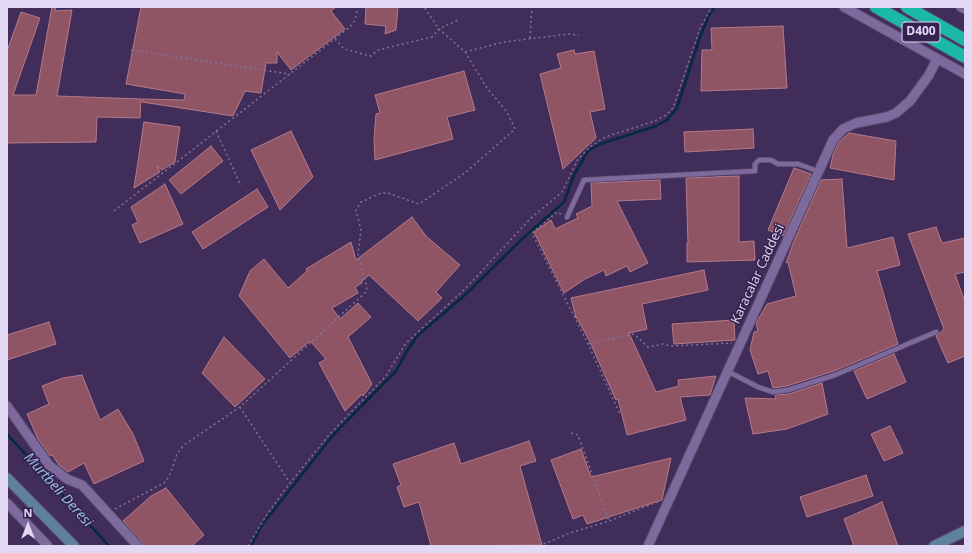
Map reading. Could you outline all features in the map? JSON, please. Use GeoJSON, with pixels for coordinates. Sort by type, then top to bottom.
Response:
{"type":"FeatureCollection","features":[{"type":"Feature","properties":{"kind":"highway","name":"D400"},"geometry":{"type":"LineString","coordinates":[[876,7],[965,57]]}},
{"type":"Feature","properties":{"kind":"highway","name":"D400"},"geometry":{"type":"LineString","coordinates":[[907,7],[965,40]]}},
{"type":"Feature","properties":{"kind":"street"},"geometry":{"type":"LineString","coordinates":[[844,7],[965,74]]}},
{"type":"Feature","properties":{"kind":"street"},"geometry":{"type":"LineString","coordinates":[[961,7],[965,9]]}},
{"type":"Feature","properties":{"kind":"street","name":"Karacalar Caddesi"},"geometry":{"type":"LineString","coordinates":[[648,546],[669,497],[820,172],[833,140],[843,129],[856,123],[887,117],[896,113],[910,101],[929,75],[937,59]]}},
{"type":"Feature","properties":{"kind":"street"},"geometry":{"type":"LineString","coordinates":[[7,406],[49,465],[67,479],[82,485],[138,546]]}},
{"type":"Feature","properties":{"kind":"street"},"geometry":{"type":"LineString","coordinates":[[7,478],[74,546]]}},
{"type":"Feature","properties":{"kind":"street"},"geometry":{"type":"LineString","coordinates":[[7,504],[48,546]]}},
{"type":"Feature","properties":{"kind":"street"},"geometry":{"type":"LineString","coordinates":[[934,546],[965,531]]}},
{"type":"Feature","properties":{"kind":"lane"},"geometry":{"type":"LineString","coordinates":[[567,217],[584,180],[755,171],[755,164],[759,160],[771,160],[778,164],[798,164],[820,172]]}},
{"type":"Feature","properties":{"kind":"lane"},"geometry":{"type":"LineString","coordinates":[[727,371],[753,385],[772,392],[788,390],[835,375],[936,332]]}},
{"type":"Feature","properties":{"kind":"path"},"geometry":{"type":"LineString","coordinates":[[114,211],[350,28],[355,20],[358,7]]}},
{"type":"Feature","properties":{"kind":"path"},"geometry":{"type":"LineString","coordinates":[[110,515],[119,506],[164,483],[169,477],[177,454],[184,445],[240,407],[366,292],[368,287],[358,254],[361,230],[356,210],[361,202],[381,193],[388,193],[419,204],[464,173],[515,129],[507,112],[487,88],[465,52],[439,29],[424,7]]}},
{"type":"Feature","properties":{"kind":"path"},"geometry":{"type":"LineString","coordinates":[[530,38],[532,7]]}},
{"type":"Feature","properties":{"kind":"path"},"geometry":{"type":"LineString","coordinates":[[248,546],[266,516],[290,483],[329,436],[386,376],[406,343],[465,289],[530,219],[562,192],[578,159],[590,147],[612,134],[655,121],[666,116],[673,108],[700,28],[712,7]]}},
{"type":"Feature","properties":{"kind":"path"},"geometry":{"type":"LineString","coordinates":[[335,39],[344,49],[371,56],[378,50],[432,37],[439,29],[460,19]]}},
{"type":"Feature","properties":{"kind":"path"},"geometry":{"type":"LineString","coordinates":[[465,52],[504,42],[530,38],[569,34],[579,35]]}},
{"type":"Feature","properties":{"kind":"path"},"geometry":{"type":"LineString","coordinates":[[131,50],[290,74]]}},
{"type":"Feature","properties":{"kind":"path"},"geometry":{"type":"LineString","coordinates":[[216,131],[241,186]]}},
{"type":"Feature","properties":{"kind":"path"},"geometry":{"type":"LineString","coordinates":[[567,217],[556,212],[532,233],[588,344],[620,414]]}},
{"type":"Feature","properties":{"kind":"path"},"geometry":{"type":"LineString","coordinates":[[588,344],[634,334],[648,347],[663,344],[670,346],[740,343]]}},
{"type":"Feature","properties":{"kind":"path"},"geometry":{"type":"LineString","coordinates":[[240,407],[290,483]]}},
{"type":"Feature","properties":{"kind":"path"},"geometry":{"type":"LineString","coordinates":[[571,433],[578,435],[610,522]]}},
{"type":"Feature","properties":{"kind":"path"},"geometry":{"type":"LineString","coordinates":[[539,546],[570,533],[610,522],[669,497]]}},
{"type":"Feature","properties":{"kind":"building"},"geometry":{"type":"Polygon","coordinates":[[[52,7],[55,7],[56,11],[72,10],[57,96],[141,99],[140,118],[97,117],[96,142],[7,143],[7,51],[21,12],[40,18],[13,95],[36,95],[52,7]]]}},
{"type":"Feature","properties":{"kind":"building"},"geometry":{"type":"Polygon","coordinates":[[[141,7],[336,7],[331,11],[345,29],[291,70],[277,52],[277,63],[266,63],[261,93],[245,91],[233,116],[142,102],[142,99],[184,100],[185,94],[126,84],[141,7]]]}},
{"type":"Feature","properties":{"kind":"building"},"geometry":{"type":"Polygon","coordinates":[[[366,7],[398,7],[396,30],[385,34],[386,26],[365,24],[366,7]]]}},
{"type":"Feature","properties":{"kind":"building"},"geometry":{"type":"Polygon","coordinates":[[[783,26],[787,88],[701,91],[702,50],[712,50],[711,28],[783,26]]]}},
{"type":"Feature","properties":{"kind":"building"},"geometry":{"type":"Polygon","coordinates":[[[574,50],[575,54],[594,51],[605,109],[590,112],[596,138],[563,169],[540,74],[561,68],[557,54],[574,50]]]}},
{"type":"Feature","properties":{"kind":"building"},"geometry":{"type":"Polygon","coordinates":[[[464,71],[475,110],[447,117],[453,139],[375,160],[374,139],[376,114],[380,113],[375,95],[464,71]]]}},
{"type":"Feature","properties":{"kind":"building"},"geometry":{"type":"Polygon","coordinates":[[[144,122],[180,127],[175,162],[162,170],[157,166],[160,172],[134,188],[144,122]]]}},
{"type":"Feature","properties":{"kind":"building"},"geometry":{"type":"Polygon","coordinates":[[[753,129],[754,148],[685,152],[684,132],[753,129]]]}},
{"type":"Feature","properties":{"kind":"building"},"geometry":{"type":"Polygon","coordinates":[[[291,131],[313,177],[280,210],[251,150],[291,131]]]}},
{"type":"Feature","properties":{"kind":"building"},"geometry":{"type":"Polygon","coordinates":[[[849,133],[896,141],[894,180],[830,168],[838,143],[849,133]]]}},
{"type":"Feature","properties":{"kind":"building"},"geometry":{"type":"Polygon","coordinates":[[[211,146],[223,161],[181,194],[169,180],[211,146]]]}},
{"type":"Feature","properties":{"kind":"building"},"geometry":{"type":"Polygon","coordinates":[[[794,168],[811,174],[783,236],[768,230],[794,168]]]}},
{"type":"Feature","properties":{"kind":"building"},"geometry":{"type":"Polygon","coordinates":[[[739,176],[739,242],[754,241],[755,260],[687,262],[688,243],[686,178],[739,176]]]}},
{"type":"Feature","properties":{"kind":"building"},"geometry":{"type":"Polygon","coordinates":[[[842,179],[847,248],[893,237],[900,265],[877,271],[898,344],[834,371],[787,386],[773,388],[768,371],[758,374],[750,350],[754,332],[758,331],[756,323],[767,304],[796,296],[788,262],[786,263],[794,241],[821,180],[842,179]]]}},
{"type":"Feature","properties":{"kind":"building"},"geometry":{"type":"Polygon","coordinates":[[[660,180],[661,199],[617,201],[648,263],[630,272],[627,266],[606,276],[604,270],[585,279],[564,293],[534,232],[551,220],[555,229],[578,218],[576,214],[592,206],[591,183],[660,180]]]}},
{"type":"Feature","properties":{"kind":"building"},"geometry":{"type":"Polygon","coordinates":[[[165,184],[183,224],[140,243],[132,225],[138,222],[131,207],[165,184]]]}},
{"type":"Feature","properties":{"kind":"building"},"geometry":{"type":"Polygon","coordinates":[[[257,189],[268,207],[203,249],[192,232],[257,189]]]}},
{"type":"Feature","properties":{"kind":"building"},"geometry":{"type":"Polygon","coordinates":[[[412,217],[426,236],[460,265],[436,292],[442,298],[418,321],[369,275],[362,281],[362,283],[355,287],[358,293],[332,308],[340,319],[358,303],[371,317],[348,337],[372,384],[363,396],[362,394],[345,411],[319,363],[326,359],[310,341],[290,358],[239,296],[250,271],[264,259],[288,288],[307,271],[306,269],[351,242],[356,260],[412,217]]]}},
{"type":"Feature","properties":{"kind":"building"},"geometry":{"type":"Polygon","coordinates":[[[936,227],[942,243],[965,238],[965,272],[955,274],[965,302],[965,356],[948,363],[936,336],[944,329],[908,234],[936,227]]]}},
{"type":"Feature","properties":{"kind":"building"},"geometry":{"type":"Polygon","coordinates":[[[704,270],[708,290],[642,304],[647,329],[629,333],[656,392],[679,386],[678,380],[716,376],[710,395],[680,397],[686,420],[627,435],[618,399],[616,400],[590,342],[576,318],[571,298],[704,270]]]}},
{"type":"Feature","properties":{"kind":"building"},"geometry":{"type":"Polygon","coordinates":[[[734,320],[735,340],[674,344],[672,324],[734,320]]]}},
{"type":"Feature","properties":{"kind":"building"},"geometry":{"type":"Polygon","coordinates":[[[49,322],[56,344],[7,360],[7,335],[49,322]]]}},
{"type":"Feature","properties":{"kind":"building"},"geometry":{"type":"Polygon","coordinates":[[[224,337],[265,379],[235,407],[202,373],[224,337]]]}},
{"type":"Feature","properties":{"kind":"building"},"geometry":{"type":"Polygon","coordinates":[[[894,354],[906,382],[867,399],[854,371],[894,354]]]}},
{"type":"Feature","properties":{"kind":"building"},"geometry":{"type":"Polygon","coordinates":[[[82,375],[100,420],[118,409],[133,434],[144,461],[94,484],[84,463],[68,472],[59,465],[52,455],[50,456],[38,439],[27,414],[49,404],[42,386],[63,378],[82,375]]]}},
{"type":"Feature","properties":{"kind":"building"},"geometry":{"type":"Polygon","coordinates":[[[822,383],[828,414],[787,429],[753,434],[745,398],[776,399],[775,395],[789,394],[822,383]]]}},
{"type":"Feature","properties":{"kind":"building"},"geometry":{"type":"Polygon","coordinates":[[[890,426],[903,453],[884,461],[871,434],[890,426]]]}},
{"type":"Feature","properties":{"kind":"building"},"geometry":{"type":"Polygon","coordinates":[[[529,441],[536,461],[520,466],[542,545],[431,546],[419,502],[404,507],[397,487],[401,485],[393,464],[454,443],[461,464],[529,441]]]}},
{"type":"Feature","properties":{"kind":"building"},"geometry":{"type":"Polygon","coordinates":[[[581,449],[591,477],[671,458],[662,500],[587,524],[583,515],[573,519],[551,460],[581,449]]]}},
{"type":"Feature","properties":{"kind":"building"},"geometry":{"type":"Polygon","coordinates":[[[866,475],[873,496],[807,517],[800,497],[866,475]]]}},
{"type":"Feature","properties":{"kind":"building"},"geometry":{"type":"Polygon","coordinates":[[[166,488],[204,535],[192,546],[144,546],[123,521],[151,496],[166,488]]]}},
{"type":"Feature","properties":{"kind":"building"},"geometry":{"type":"Polygon","coordinates":[[[882,502],[898,546],[854,546],[844,519],[882,502]]]}},
{"type":"Feature","properties":{"kind":"waterway"},"geometry":{"type":"LineString","coordinates":[[251,546],[262,525],[334,434],[396,371],[417,336],[465,295],[522,239],[564,202],[574,175],[588,151],[600,144],[656,126],[667,120],[677,108],[700,37],[709,15],[715,7]]}},
{"type":"Feature","properties":{"kind":"waterway","name":"Murtbeli Deresi"},"geometry":{"type":"LineString","coordinates":[[7,434],[109,546]]}}]}
